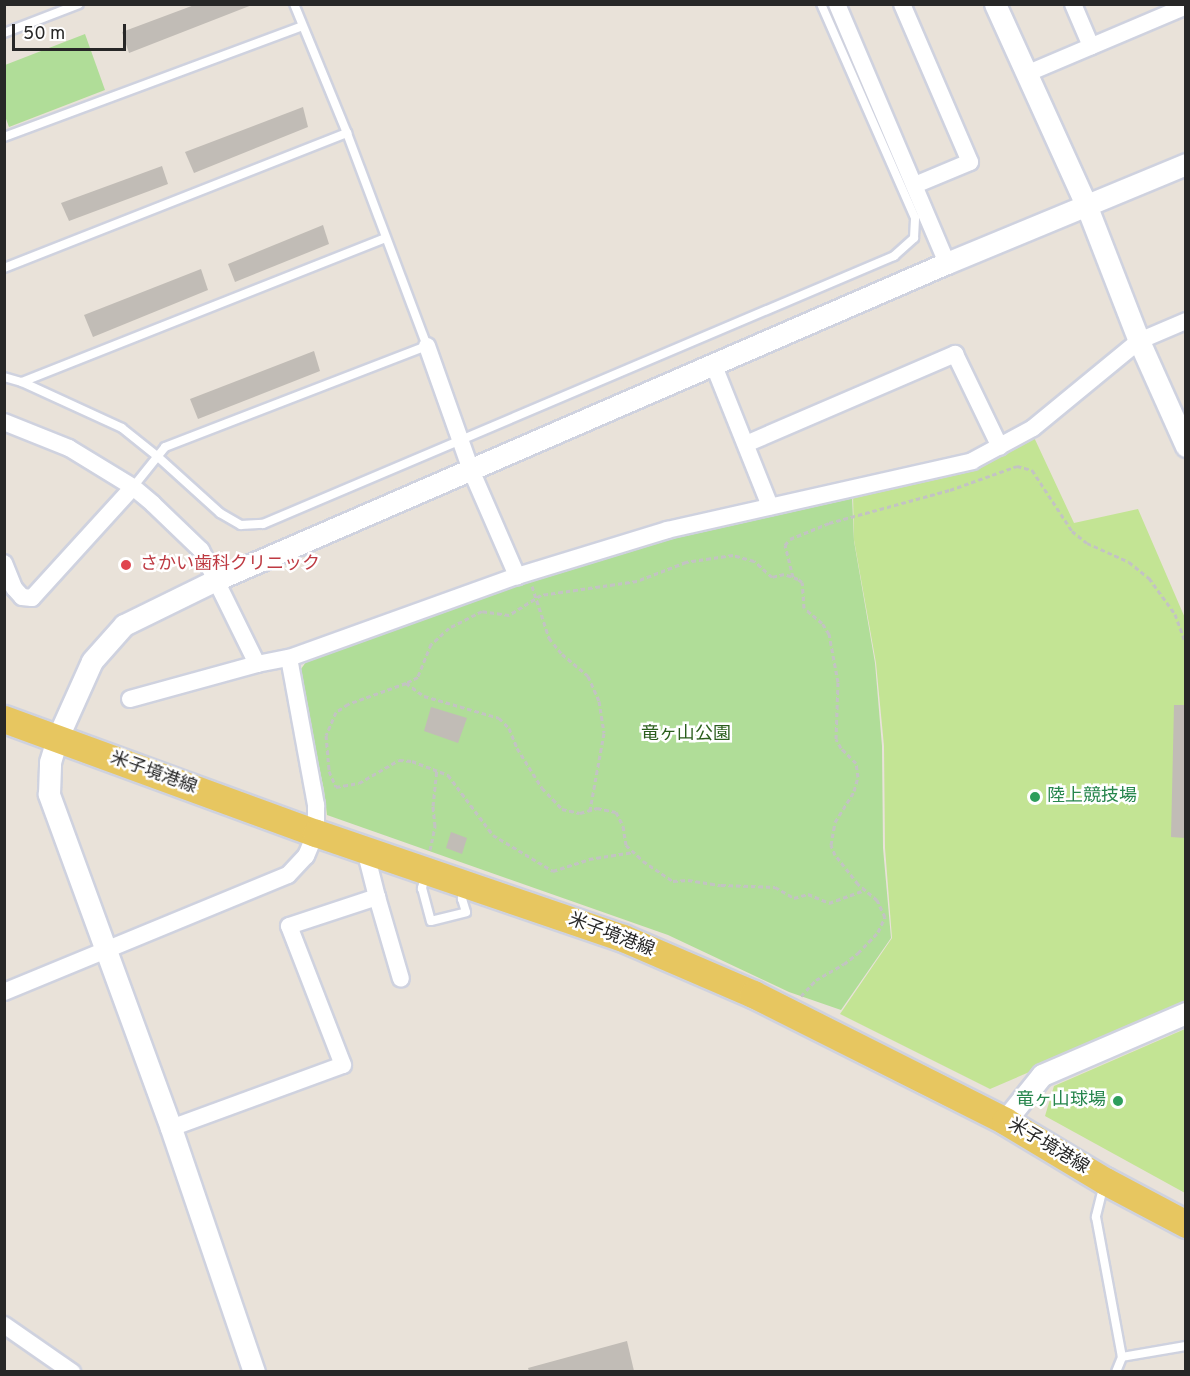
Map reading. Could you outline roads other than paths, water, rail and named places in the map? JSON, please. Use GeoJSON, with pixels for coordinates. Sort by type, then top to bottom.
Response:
{"type":"FeatureCollection","features":[{"type":"Feature","properties":{"kind":"main road","name":"米子境港線"},"geometry":{"type":"LineString","coordinates":[[4,719],[365,850],[428,863],[468,885],[622,938],[790,1012],[1005,1121],[1105,1181],[1185,1224]]}},
{"type":"Feature","properties":{"kind":"street"},"geometry":{"type":"LineString","coordinates":[[837,4],[947,263]]}},
{"type":"Feature","properties":{"kind":"street"},"geometry":{"type":"LineString","coordinates":[[902,4],[970,162],[915,185]]}},
{"type":"Feature","properties":{"kind":"street"},"geometry":{"type":"LineString","coordinates":[[996,4],[1088,207],[1139,341],[1185,446]]}},
{"type":"Feature","properties":{"kind":"street"},"geometry":{"type":"LineString","coordinates":[[1073,4],[1090,46]]}},
{"type":"Feature","properties":{"kind":"street"},"geometry":{"type":"LineString","coordinates":[[1026,74],[1185,6]]}},
{"type":"Feature","properties":{"kind":"street"},"geometry":{"type":"LineString","coordinates":[[254,1371],[171,1128],[49,794],[50,762],[57,739],[93,661],[124,625],[218,579],[714,366],[947,263],[1088,207],[1185,164]]}},
{"type":"Feature","properties":{"kind":"street"},"geometry":{"type":"LineString","coordinates":[[130,699],[257,664],[289,658],[522,575],[667,530],[972,461],[1033,428],[1139,341],[1185,321]]}},
{"type":"Feature","properties":{"kind":"street"},"geometry":{"type":"LineString","coordinates":[[427,346],[471,470],[522,575]]}},
{"type":"Feature","properties":{"kind":"street"},"geometry":{"type":"LineString","coordinates":[[746,444],[955,354],[1000,447]]}},
{"type":"Feature","properties":{"kind":"street"},"geometry":{"type":"LineString","coordinates":[[714,366],[770,506]]}},
{"type":"Feature","properties":{"kind":"street"},"geometry":{"type":"LineString","coordinates":[[4,422],[69,448],[133,487],[201,550],[218,579],[257,664]]}},
{"type":"Feature","properties":{"kind":"street"},"geometry":{"type":"LineString","coordinates":[[4,563],[14,588],[22,597],[32,598],[133,487]]}},
{"type":"Feature","properties":{"kind":"street"},"geometry":{"type":"LineString","coordinates":[[4,992],[108,952],[288,875],[306,856],[315,832],[316,805],[289,658]]}},
{"type":"Feature","properties":{"kind":"street"},"geometry":{"type":"LineString","coordinates":[[365,850],[401,979]]}},
{"type":"Feature","properties":{"kind":"street"},"geometry":{"type":"LineString","coordinates":[[171,1128],[343,1065],[289,926],[377,897]]}},
{"type":"Feature","properties":{"kind":"street"},"geometry":{"type":"LineString","coordinates":[[1005,1121],[1042,1075],[1185,1013]]}},
{"type":"Feature","properties":{"kind":"street"},"geometry":{"type":"LineString","coordinates":[[4,1325],[72,1371]]}},
{"type":"Feature","properties":{"kind":"lane"},"geometry":{"type":"LineString","coordinates":[[4,33],[79,4]]}},
{"type":"Feature","properties":{"kind":"lane"},"geometry":{"type":"LineString","coordinates":[[133,487],[165,447],[427,346],[347,133],[294,4]]}},
{"type":"Feature","properties":{"kind":"lane"},"geometry":{"type":"LineString","coordinates":[[4,377],[22,382],[122,428],[220,513],[241,525],[263,524],[894,256],[914,238],[915,218],[821,4]]}},
{"type":"Feature","properties":{"kind":"lane"},"geometry":{"type":"LineString","coordinates":[[4,137],[302,26]]}},
{"type":"Feature","properties":{"kind":"lane"},"geometry":{"type":"LineString","coordinates":[[4,268],[347,133]]}},
{"type":"Feature","properties":{"kind":"lane"},"geometry":{"type":"LineString","coordinates":[[22,382],[386,238]]}},
{"type":"Feature","properties":{"kind":"lane"},"geometry":{"type":"LineString","coordinates":[[428,863],[422,888],[431,921],[466,912],[462,899],[468,885]]}},
{"type":"Feature","properties":{"kind":"lane"},"geometry":{"type":"LineString","coordinates":[[1105,1181],[1096,1217],[1122,1358],[1116,1371]]}},
{"type":"Feature","properties":{"kind":"lane"},"geometry":{"type":"LineString","coordinates":[[1122,1358],[1185,1346]]}},
{"type":"Feature","properties":{"kind":"place","name":"さかい歯科クリニック"},"geometry":{"type":"Point","coordinates":[126,565]}},
{"type":"Feature","properties":{"kind":"place","name":"陸上競技場"},"geometry":{"type":"Point","coordinates":[1035,797]}},
{"type":"Feature","properties":{"kind":"place","name":"竜ヶ山球場"},"geometry":{"type":"Point","coordinates":[1118,1101]}},
{"type":"Feature","properties":{"kind":"park label","name":"竜ヶ山公園"},"geometry":{"type":"Point","coordinates":[686,735]}}]}
